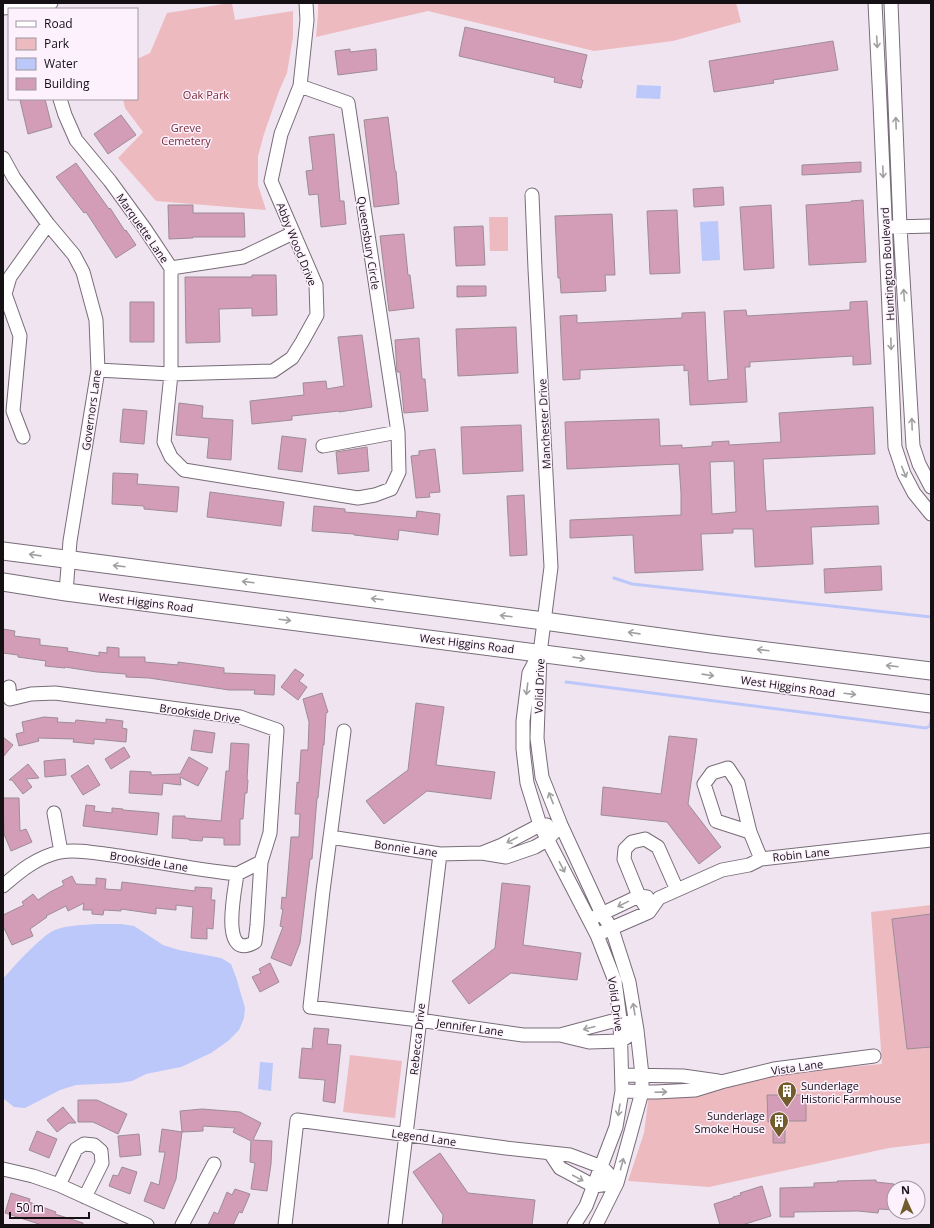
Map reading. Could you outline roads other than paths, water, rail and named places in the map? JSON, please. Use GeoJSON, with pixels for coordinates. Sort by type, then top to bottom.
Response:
{"type":"FeatureCollection","features":[{"type":"Feature","properties":{"kind":"main road"},"geometry":{"type":"LineString","coordinates":[[3,551],[711,644],[931,671]]}},
{"type":"Feature","properties":{"kind":"main road","name":"West Higgins Road"},"geometry":{"type":"LineString","coordinates":[[3,582],[66,592],[931,704]]}},
{"type":"Feature","properties":{"kind":"street"},"geometry":{"type":"LineString","coordinates":[[3,8],[50,3]]}},
{"type":"Feature","properties":{"kind":"street","name":"Abby Wood Drive"},"geometry":{"type":"LineString","coordinates":[[98,370],[171,374],[273,371],[292,358],[317,314],[316,285],[271,180],[281,134],[300,86],[308,20],[306,3]]}},
{"type":"Feature","properties":{"kind":"street","name":"Huntington Boulevard"},"geometry":{"type":"LineString","coordinates":[[875,3],[895,447],[904,474],[914,493],[931,514]]}},
{"type":"Feature","properties":{"kind":"street","name":"Huntington Boulevard"},"geometry":{"type":"LineString","coordinates":[[891,3],[900,227],[912,446],[919,464],[931,487]]}},
{"type":"Feature","properties":{"kind":"street","name":"Queensbury Circle"},"geometry":{"type":"LineString","coordinates":[[171,374],[164,442],[171,457],[184,470],[358,498],[391,490],[399,472],[398,432],[348,103],[300,86]]}},
{"type":"Feature","properties":{"kind":"street","name":"Marquette Lane"},"geometry":{"type":"LineString","coordinates":[[60,100],[76,140],[132,211],[171,268],[171,374]]}},
{"type":"Feature","properties":{"kind":"street","name":"Governors Lane"},"geometry":{"type":"LineString","coordinates":[[3,158],[14,178],[48,224],[74,255],[83,272],[96,320],[98,370],[68,560],[66,592]]}},
{"type":"Feature","properties":{"kind":"street","name":"Manchester Drive"},"geometry":{"type":"LineString","coordinates":[[532,195],[551,567],[540,653]]}},
{"type":"Feature","properties":{"kind":"street"},"geometry":{"type":"LineString","coordinates":[[23,437],[12,411],[20,336],[5,294],[10,277],[48,224]]}},
{"type":"Feature","properties":{"kind":"street"},"geometry":{"type":"LineString","coordinates":[[886,228],[931,226]]}},
{"type":"Feature","properties":{"kind":"street"},"geometry":{"type":"LineString","coordinates":[[171,268],[243,257],[293,233]]}},
{"type":"Feature","properties":{"kind":"street"},"geometry":{"type":"LineString","coordinates":[[323,446],[398,432]]}},
{"type":"Feature","properties":{"kind":"street","name":"Volid Drive"},"geometry":{"type":"LineString","coordinates":[[540,653],[537,738],[542,777],[561,825],[602,914],[612,929],[629,982],[637,1030],[642,1075],[642,1092],[617,1183],[596,1225]]}},
{"type":"Feature","properties":{"kind":"street","name":"Volid Drive"},"geometry":{"type":"LineString","coordinates":[[540,653],[529,673],[523,721],[523,749],[526,782],[540,825],[547,840],[597,934],[615,981],[620,1019],[622,1091],[616,1127],[586,1206],[574,1225]]}},
{"type":"Feature","properties":{"kind":"street","name":"Brookside Drive"},"geometry":{"type":"LineString","coordinates":[[7,696],[55,693],[240,717],[277,730],[270,833],[261,862]]}},
{"type":"Feature","properties":{"kind":"street"},"geometry":{"type":"LineString","coordinates":[[330,837],[344,731]]}},
{"type":"Feature","properties":{"kind":"street"},"geometry":{"type":"LineString","coordinates":[[750,832],[716,821],[704,784],[712,773],[728,768],[738,783],[750,832],[761,859]]}},
{"type":"Feature","properties":{"kind":"street"},"geometry":{"type":"LineString","coordinates":[[54,812],[61,852]]}},
{"type":"Feature","properties":{"kind":"street","name":"Bonnie Lane"},"geometry":{"type":"LineString","coordinates":[[482,853],[502,845],[540,825],[561,825]]}},
{"type":"Feature","properties":{"kind":"street","name":"Bonnie Lane"},"geometry":{"type":"LineString","coordinates":[[330,837],[440,854],[482,853],[506,857],[535,848],[547,840],[561,825]]}},
{"type":"Feature","properties":{"kind":"street","name":"Jennifer Lane"},"geometry":{"type":"LineString","coordinates":[[330,837],[310,1007],[419,1020],[522,1035],[560,1035],[589,1042],[621,1041]]}},
{"type":"Feature","properties":{"kind":"street"},"geometry":{"type":"LineString","coordinates":[[649,912],[639,896],[624,860],[625,849],[632,842],[645,839],[658,847],[677,890]]}},
{"type":"Feature","properties":{"kind":"street","name":"Robin Lane"},"geometry":{"type":"LineString","coordinates":[[639,896],[659,898],[722,870],[749,865],[761,859],[931,840]]}},
{"type":"Feature","properties":{"kind":"street","name":"Brookside Lane"},"geometry":{"type":"LineString","coordinates":[[3,886],[22,869],[40,859],[61,852],[82,851],[163,862],[205,871],[237,874]]}},
{"type":"Feature","properties":{"kind":"street","name":"Rebecca Drive"},"geometry":{"type":"LineString","coordinates":[[395,1225],[440,854]]}},
{"type":"Feature","properties":{"kind":"street"},"geometry":{"type":"LineString","coordinates":[[261,862],[255,942],[248,945],[240,945],[235,942],[232,934],[237,874],[261,862]]}},
{"type":"Feature","properties":{"kind":"street"},"geometry":{"type":"LineString","coordinates":[[589,920],[639,896]]}},
{"type":"Feature","properties":{"kind":"street"},"geometry":{"type":"LineString","coordinates":[[597,934],[612,929],[649,912],[659,898]]}},
{"type":"Feature","properties":{"kind":"street"},"geometry":{"type":"LineString","coordinates":[[620,1019],[637,1030],[621,1041]]}},
{"type":"Feature","properties":{"kind":"street","name":"Jennifer Lane"},"geometry":{"type":"LineString","coordinates":[[560,1035],[620,1019]]}},
{"type":"Feature","properties":{"kind":"street","name":"Vista Lane"},"geometry":{"type":"LineString","coordinates":[[622,1091],[642,1092],[695,1090],[774,1069],[874,1056]]}},
{"type":"Feature","properties":{"kind":"street","name":"Vista Lane"},"geometry":{"type":"LineString","coordinates":[[622,1075],[683,1076],[721,1082]]}},
{"type":"Feature","properties":{"kind":"street","name":"Legend Lane"},"geometry":{"type":"LineString","coordinates":[[285,1225],[297,1120],[570,1155],[602,1167],[617,1183]]}},
{"type":"Feature","properties":{"kind":"street"},"geometry":{"type":"LineString","coordinates":[[59,1185],[76,1149],[84,1144],[94,1145],[101,1151],[102,1164],[85,1197]]}},
{"type":"Feature","properties":{"kind":"street"},"geometry":{"type":"LineString","coordinates":[[550,1153],[560,1168],[594,1186],[617,1183]]}},
{"type":"Feature","properties":{"kind":"street"},"geometry":{"type":"LineString","coordinates":[[182,1225],[214,1164]]}},
{"type":"Feature","properties":{"kind":"street"},"geometry":{"type":"LineString","coordinates":[[3,1169],[33,1176],[59,1185],[147,1225]]}},
{"type":"Feature","properties":{"kind":"water"},"geometry":{"type":"Polygon","coordinates":[[[637,85],[661,86],[660,99],[636,98],[637,85]]]}},
{"type":"Feature","properties":{"kind":"water"},"geometry":{"type":"Polygon","coordinates":[[[718,221],[720,260],[702,261],[700,222],[718,221]]]}},
{"type":"Feature","properties":{"kind":"water"},"geometry":{"type":"Polygon","coordinates":[[[98,924],[121,924],[134,926],[163,945],[179,950],[221,958],[231,964],[245,1008],[244,1018],[239,1030],[228,1041],[211,1053],[181,1067],[146,1074],[132,1081],[76,1085],[60,1090],[25,1108],[14,1107],[3,1097],[3,979],[28,952],[49,933],[65,927],[98,924]]]}},
{"type":"Feature","properties":{"kind":"water"},"geometry":{"type":"Polygon","coordinates":[[[260,1062],[273,1063],[271,1091],[258,1089],[260,1062]]]}},
{"type":"Feature","properties":{"kind":"waterway"},"geometry":{"type":"LineString","coordinates":[[614,578],[632,584],[931,617]]}},
{"type":"Feature","properties":{"kind":"waterway"},"geometry":{"type":"LineString","coordinates":[[566,682],[926,728],[930,726],[931,720]]}},
{"type":"Feature","properties":{"kind":"place","name":"Sunderlage Historic Farmhouse"},"geometry":{"type":"Point","coordinates":[787,1108]}},
{"type":"Feature","properties":{"kind":"place","name":"Sunderlage Smoke House"},"geometry":{"type":"Point","coordinates":[779,1138]}},
{"type":"Feature","properties":{"kind":"park label","name":"Oak Park"},"geometry":{"type":"Point","coordinates":[206,94]}},
{"type":"Feature","properties":{"kind":"park label","name":"Greve Cemetery"},"geometry":{"type":"Point","coordinates":[186,133]}}]}
